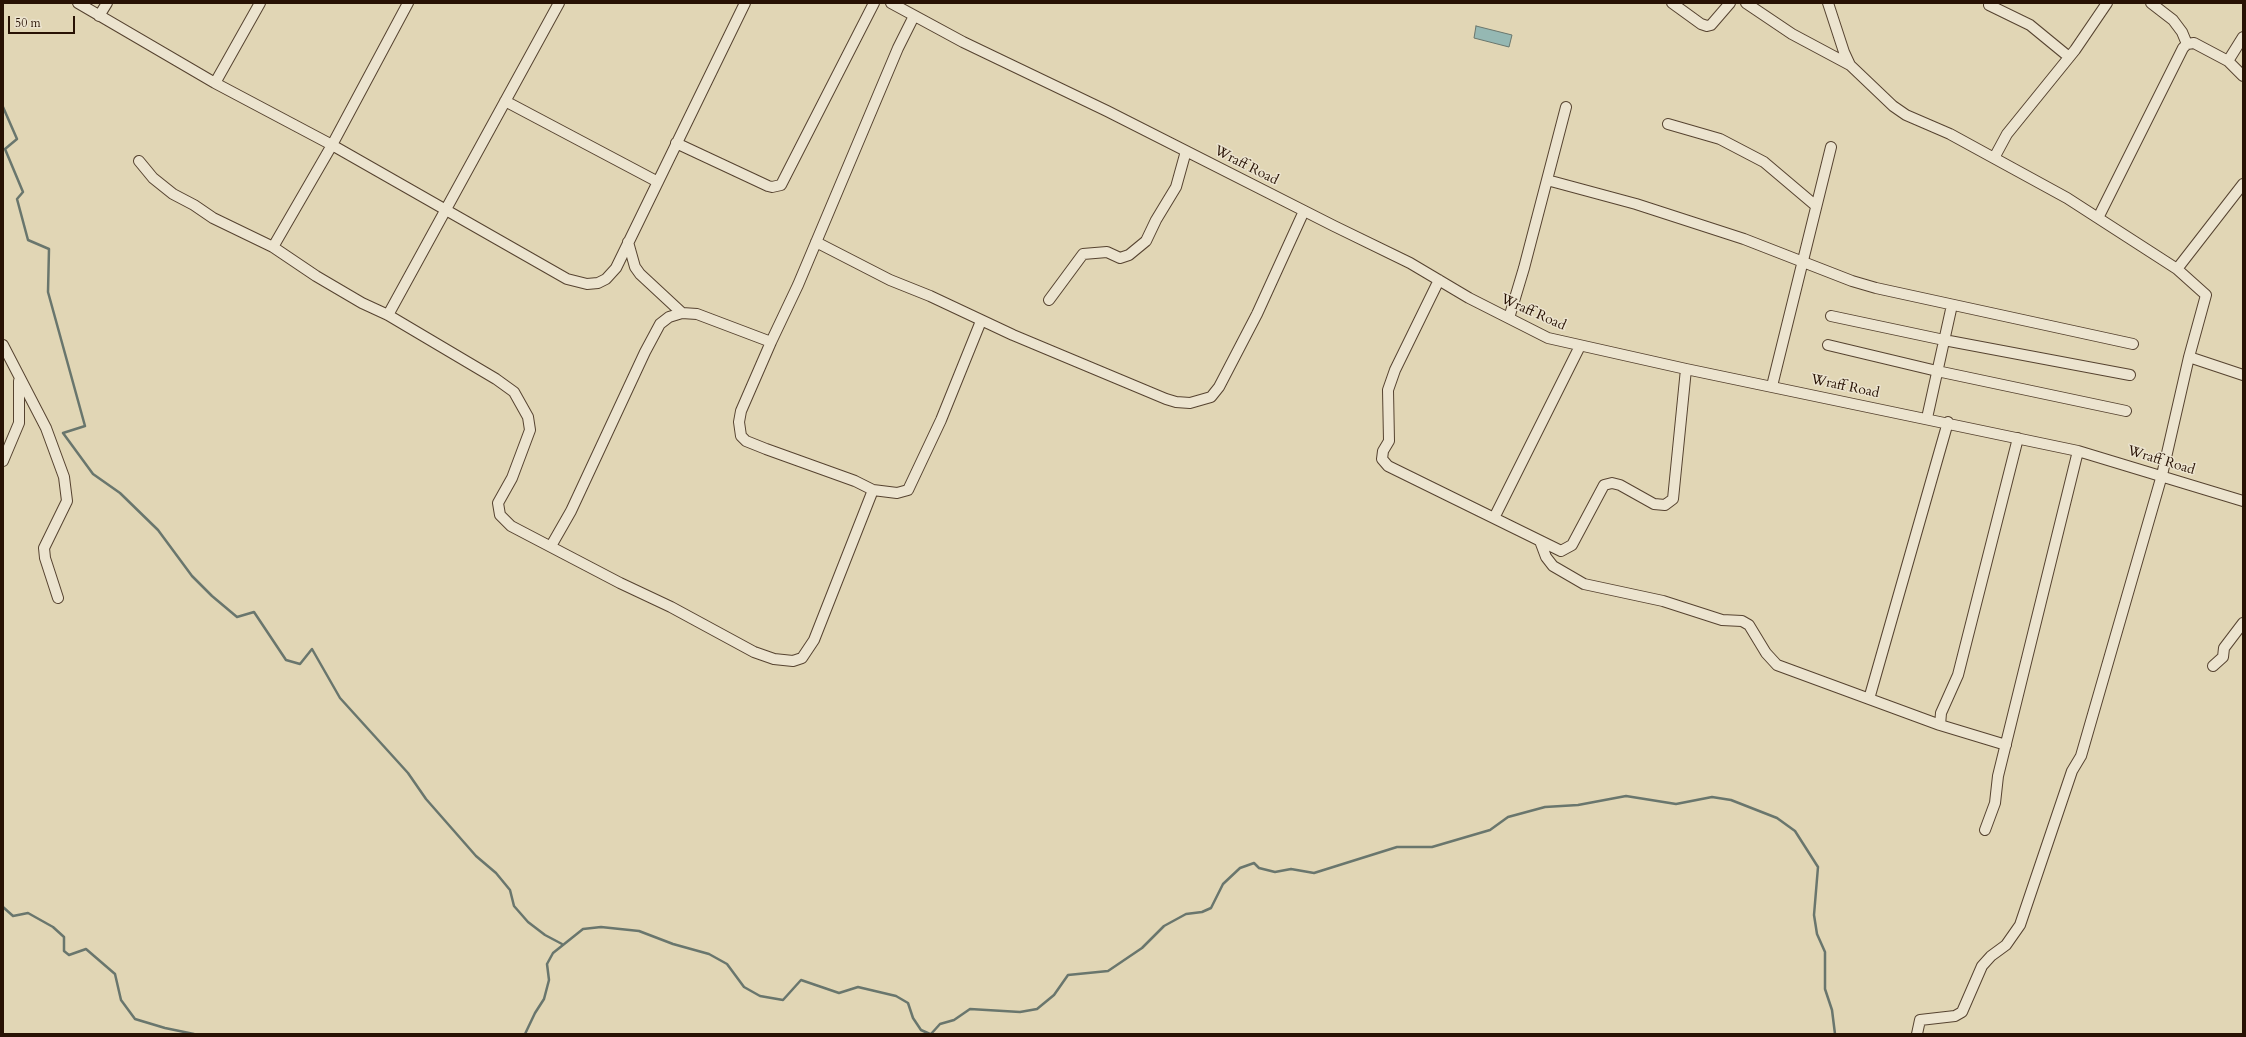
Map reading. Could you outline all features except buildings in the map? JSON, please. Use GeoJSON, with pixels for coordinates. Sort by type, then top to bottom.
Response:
{"type":"FeatureCollection","features":[{"type":"Feature","properties":{"kind":"street"},"geometry":{"type":"LineString","coordinates":[[78,3],[215,83],[332,145],[445,211],[567,278],[587,284],[598,283],[606,279],[616,268],[745,3]]}},
{"type":"Feature","properties":{"kind":"street"},"geometry":{"type":"LineString","coordinates":[[99,16],[107,3]]}},
{"type":"Feature","properties":{"kind":"street"},"geometry":{"type":"LineString","coordinates":[[215,83],[260,3]]}},
{"type":"Feature","properties":{"kind":"street"},"geometry":{"type":"LineString","coordinates":[[272,247],[332,145],[408,3]]}},
{"type":"Feature","properties":{"kind":"street"},"geometry":{"type":"LineString","coordinates":[[388,315],[559,3]]}},
{"type":"Feature","properties":{"kind":"street"},"geometry":{"type":"LineString","coordinates":[[676,143],[768,186],[772,187],[781,185],[874,3]]}},
{"type":"Feature","properties":{"kind":"street","name":"Wraff Road"},"geometry":{"type":"LineString","coordinates":[[891,3],[964,42],[1410,263],[1548,338],[1686,369],[1948,422],[2078,451],[2162,475],[2243,501]]}},
{"type":"Feature","properties":{"kind":"street"},"geometry":{"type":"LineString","coordinates":[[1672,3],[1705,26],[1711,25],[1730,3]]}},
{"type":"Feature","properties":{"kind":"street"},"geometry":{"type":"LineString","coordinates":[[1746,3],[1792,34],[1850,65],[1893,106],[1906,115],[1950,134],[2067,198],[2177,270],[2206,295],[2189,356],[2162,475],[2081,756],[2072,771],[2018,929],[2006,945],[1991,956],[1982,966],[1962,1012],[1955,1016],[1920,1020],[1916,1034]]}},
{"type":"Feature","properties":{"kind":"street"},"geometry":{"type":"LineString","coordinates":[[1828,3],[1844,52],[1850,65]]}},
{"type":"Feature","properties":{"kind":"street"},"geometry":{"type":"LineString","coordinates":[[1994,158],[2016,122],[2069,57],[2107,3]]}},
{"type":"Feature","properties":{"kind":"street"},"geometry":{"type":"LineString","coordinates":[[2151,3],[2173,20],[2182,32],[2187,44]]}},
{"type":"Feature","properties":{"kind":"street"},"geometry":{"type":"LineString","coordinates":[[1988,5],[2030,25],[2069,57]]}},
{"type":"Feature","properties":{"kind":"street"},"geometry":{"type":"LineString","coordinates":[[914,16],[898,48],[816,242],[770,342],[741,411],[739,422],[741,436],[746,441],[855,481],[874,490],[897,494],[908,490],[941,420],[981,320]]}},
{"type":"Feature","properties":{"kind":"street"},"geometry":{"type":"LineString","coordinates":[[2228,61],[2243,37]]}},
{"type":"Feature","properties":{"kind":"street"},"geometry":{"type":"LineString","coordinates":[[2098,218],[2183,48],[2187,44],[2194,43],[2228,61],[2243,76]]}},
{"type":"Feature","properties":{"kind":"street"},"geometry":{"type":"LineString","coordinates":[[506,101],[658,182]]}},
{"type":"Feature","properties":{"kind":"street"},"geometry":{"type":"LineString","coordinates":[[1509,318],[1524,268],[1566,107]]}},
{"type":"Feature","properties":{"kind":"street"},"geometry":{"type":"LineString","coordinates":[[1668,124],[1720,139],[1764,162],[1816,206]]}},
{"type":"Feature","properties":{"kind":"street"},"geometry":{"type":"LineString","coordinates":[[1772,386],[1831,147]]}},
{"type":"Feature","properties":{"kind":"street"},"geometry":{"type":"LineString","coordinates":[[1048,300],[1083,254],[1107,252],[1120,258],[1129,255],[1146,241],[1156,220],[1176,187],[1186,151]]}},
{"type":"Feature","properties":{"kind":"street"},"geometry":{"type":"LineString","coordinates":[[139,161],[153,178],[173,194],[194,205],[213,218],[272,247],[338,289],[388,315],[496,379],[514,392],[528,417],[530,430],[512,478],[498,503],[500,515],[511,526],[620,583],[671,607],[754,652],[774,659],[793,661],[802,658],[814,640],[874,490]]}},
{"type":"Feature","properties":{"kind":"street"},"geometry":{"type":"LineString","coordinates":[[1547,180],[1636,204],[1744,239],[1870,286],[2133,344]]}},
{"type":"Feature","properties":{"kind":"street"},"geometry":{"type":"LineString","coordinates":[[2177,270],[2243,184]]}},
{"type":"Feature","properties":{"kind":"street"},"geometry":{"type":"LineString","coordinates":[[816,242],[890,280],[1166,399],[1183,403],[1200,402],[1211,397],[1219,387],[1257,314],[1304,211]]}},
{"type":"Feature","properties":{"kind":"street"},"geometry":{"type":"LineString","coordinates":[[628,242],[635,267],[640,274],[653,284],[667,301],[682,313]]}},
{"type":"Feature","properties":{"kind":"street"},"geometry":{"type":"LineString","coordinates":[[1439,280],[1394,370],[1388,390],[1389,441],[1383,451],[1382,459],[1388,466],[1561,551],[1572,545],[1604,485],[1612,483],[1620,485],[1654,504],[1665,505],[1673,499],[1686,369]]}},
{"type":"Feature","properties":{"kind":"street"},"geometry":{"type":"LineString","coordinates":[[666,320],[667,301]]}},
{"type":"Feature","properties":{"kind":"street"},"geometry":{"type":"LineString","coordinates":[[1927,418],[1952,304]]}},
{"type":"Feature","properties":{"kind":"street"},"geometry":{"type":"LineString","coordinates":[[551,546],[571,511],[645,352],[660,324],[682,313],[697,314],[770,342]]}},
{"type":"Feature","properties":{"kind":"street"},"geometry":{"type":"LineString","coordinates":[[1831,316],[1944,340],[2130,375]]}},
{"type":"Feature","properties":{"kind":"street"},"geometry":{"type":"LineString","coordinates":[[3,345],[46,428],[67,488],[67,501],[44,548],[45,558],[58,598]]}},
{"type":"Feature","properties":{"kind":"street"},"geometry":{"type":"LineString","coordinates":[[1828,345],[1937,371],[2126,411]]}},
{"type":"Feature","properties":{"kind":"street"},"geometry":{"type":"LineString","coordinates":[[1494,518],[1580,346]]}},
{"type":"Feature","properties":{"kind":"street"},"geometry":{"type":"LineString","coordinates":[[2189,356],[2243,375]]}},
{"type":"Feature","properties":{"kind":"street"},"geometry":{"type":"LineString","coordinates":[[3,461],[19,423],[18,376]]}},
{"type":"Feature","properties":{"kind":"street"},"geometry":{"type":"LineString","coordinates":[[1869,699],[1948,422]]}},
{"type":"Feature","properties":{"kind":"street"},"geometry":{"type":"LineString","coordinates":[[1940,724],[1941,713],[1958,675],[2018,438]]}},
{"type":"Feature","properties":{"kind":"street"},"geometry":{"type":"LineString","coordinates":[[1985,830],[1995,804],[1998,776],[2078,451]]}},
{"type":"Feature","properties":{"kind":"street"},"geometry":{"type":"LineString","coordinates":[[1540,541],[1546,557],[1553,566],[1577,581],[1598,588],[1663,601],[1722,620],[1742,621],[1749,625],[1766,653],[1777,665],[1940,724],[2006,745]]}},
{"type":"Feature","properties":{"kind":"street"},"geometry":{"type":"LineString","coordinates":[[2213,666],[2223,657],[2224,648],[2243,623]]}},
{"type":"Feature","properties":{"kind":"water"},"geometry":{"type":"Polygon","coordinates":[[[1476,26],[1512,35],[1509,47],[1474,38],[1476,26]]]}},
{"type":"Feature","properties":{"kind":"waterway"},"geometry":{"type":"LineString","coordinates":[[3,107],[17,139],[5,149],[23,192],[17,199],[28,240],[49,249],[48,292],[85,426],[63,433],[93,474],[120,493],[158,530],[192,576],[212,596],[237,617],[254,612],[286,660],[300,664],[312,649],[340,698],[408,773],[426,799],[476,856],[496,873],[510,890],[514,906],[528,922],[545,935],[562,944]]}},
{"type":"Feature","properties":{"kind":"waterway"},"geometry":{"type":"LineString","coordinates":[[931,1034],[940,1024],[954,1020],[970,1009],[1020,1012],[1037,1009],[1054,995],[1068,975],[1108,971],[1142,948],[1164,926],[1186,914],[1202,912],[1211,908],[1223,884],[1240,868],[1254,863],[1259,868],[1275,872],[1291,869],[1314,873],[1397,847],[1432,847],[1490,830],[1508,817],[1545,807],[1578,805],[1626,796],[1676,804],[1712,797],[1731,800],[1777,818],[1795,831],[1818,867],[1814,915],[1817,934],[1825,952],[1825,989],[1832,1010],[1835,1034]]}},
{"type":"Feature","properties":{"kind":"waterway"},"geometry":{"type":"LineString","coordinates":[[3,907],[13,916],[28,913],[53,927],[64,937],[64,951],[69,955],[86,949],[115,974],[121,1000],[135,1019],[165,1028],[194,1034]]}},
{"type":"Feature","properties":{"kind":"waterway"},"geometry":{"type":"LineString","coordinates":[[525,1034],[535,1013],[544,999],[549,980],[547,964],[553,953],[583,929],[601,927],[639,931],[673,944],[709,954],[727,964],[744,987],[760,996],[783,1000],[801,980],[839,993],[858,987],[896,996],[908,1003],[913,1018],[921,1030],[930,1034]]}}]}
